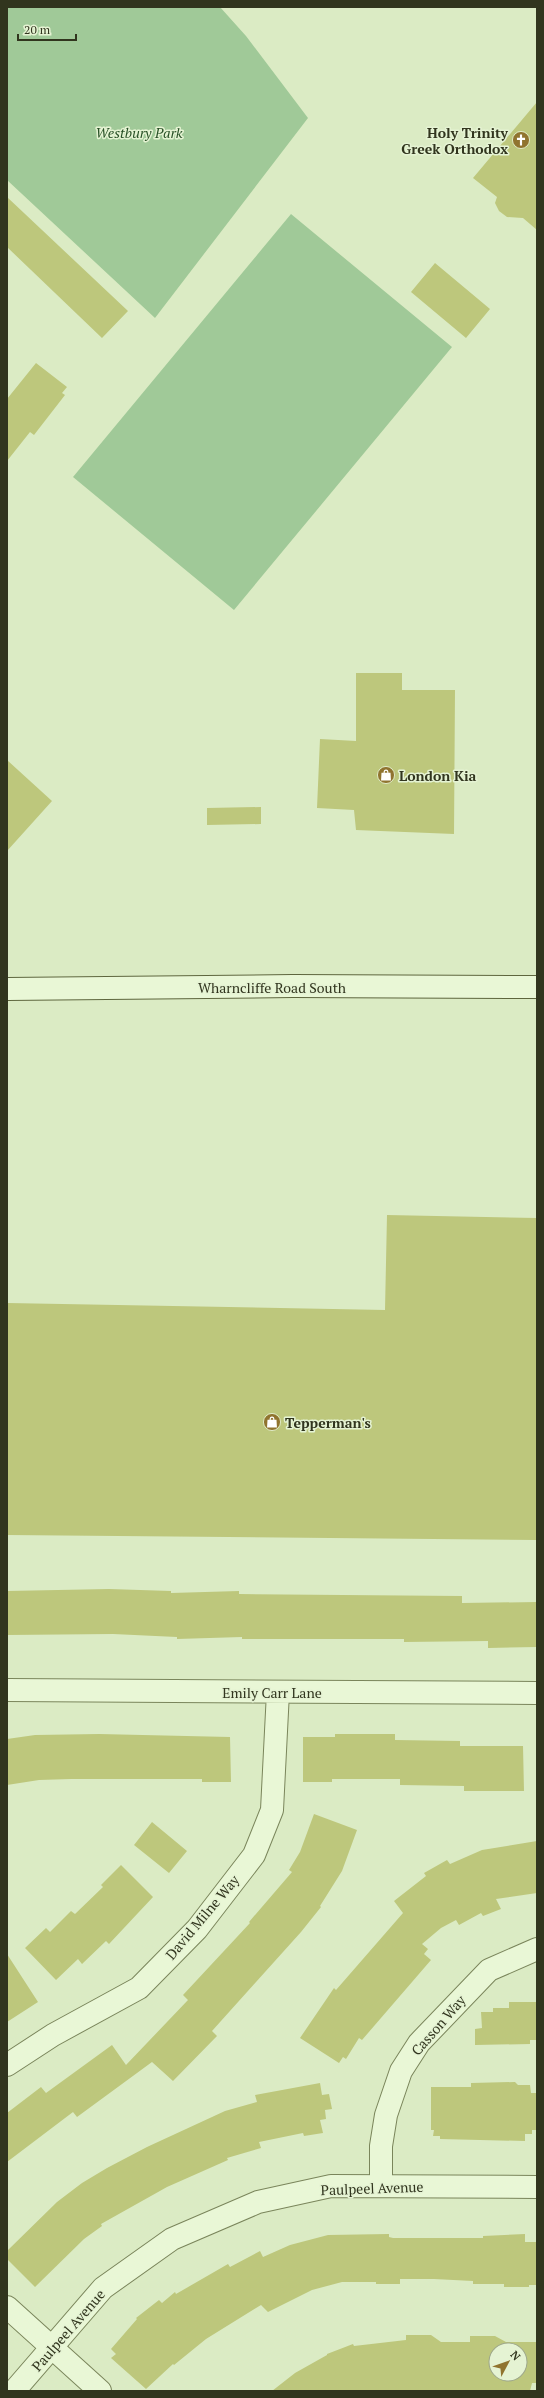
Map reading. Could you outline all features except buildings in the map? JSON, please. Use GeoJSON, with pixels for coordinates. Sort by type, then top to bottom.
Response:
{"type":"FeatureCollection","features":[{"type":"Feature","properties":{"kind":"street","name":"Wharncliffe Road South"},"geometry":{"type":"LineString","coordinates":[[7,989],[293,986],[537,987]]}},
{"type":"Feature","properties":{"kind":"street","name":"Emily Carr Lane"},"geometry":{"type":"LineString","coordinates":[[7,1690],[537,1693]]}},
{"type":"Feature","properties":{"kind":"street","name":"David Milne Way"},"geometry":{"type":"LineString","coordinates":[[7,2065],[53,2035],[139,1988],[197,1928],[254,1856],[272,1810],[278,1692]]}},
{"type":"Feature","properties":{"kind":"street","name":"Casson Way"},"geometry":{"type":"LineString","coordinates":[[381,2185],[381,2146],[386,2116],[401,2071],[419,2043],[488,1970],[537,1949]]}},
{"type":"Feature","properties":{"kind":"street","name":"Paulpeel Avenue"},"geometry":{"type":"LineString","coordinates":[[14,2391],[103,2288],[172,2239],[258,2202],[331,2186],[381,2185],[537,2187]]}},
{"type":"Feature","properties":{"kind":"street"},"geometry":{"type":"LineString","coordinates":[[7,2307],[100,2391]]}},
{"type":"Feature","properties":{"kind":"green space","name":"Westbury Park"},"geometry":{"type":"Polygon","coordinates":[[[7,7],[220,7],[246,36],[308,118],[155,318],[7,180],[7,7]]]}},
{"type":"Feature","properties":{"kind":"green space"},"geometry":{"type":"Polygon","coordinates":[[[291,214],[452,347],[234,610],[73,477],[291,214]]]}},
{"type":"Feature","properties":{"kind":"place","name":"Holy Trinity Greek Orthodox"},"geometry":{"type":"Point","coordinates":[521,140]}},
{"type":"Feature","properties":{"kind":"place","name":"London Kia"},"geometry":{"type":"Point","coordinates":[386,775]}},
{"type":"Feature","properties":{"kind":"place","name":"Tepperman's"},"geometry":{"type":"Point","coordinates":[272,1422]}}]}
